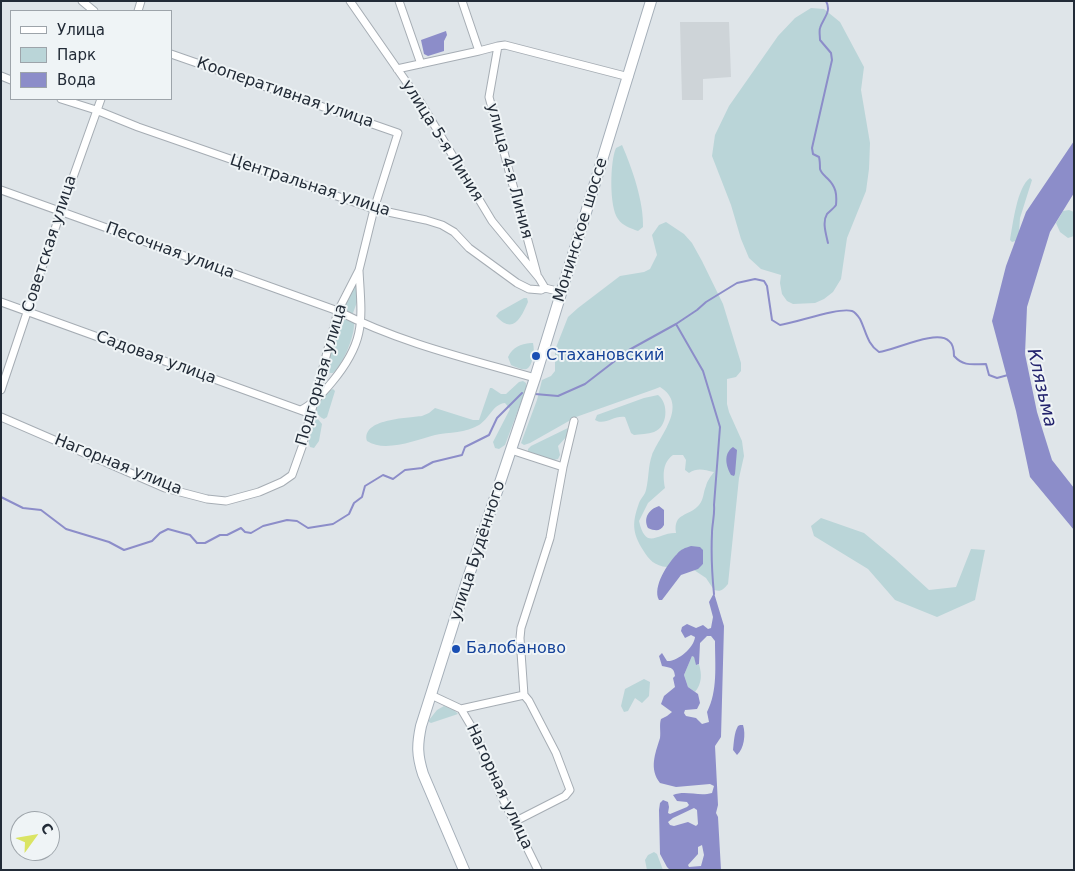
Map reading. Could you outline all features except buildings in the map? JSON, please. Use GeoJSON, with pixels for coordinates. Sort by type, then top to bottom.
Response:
{"type":"FeatureCollection","features":[{"type":"Feature","properties":{"kind":"main road","name":"Монинское шоссе"},"geometry":{"type":"LineString","coordinates":[[510,454],[652,1]]}},
{"type":"Feature","properties":{"kind":"main road","name":"улица Будённого"},"geometry":{"type":"LineString","coordinates":[[464,870],[423,774],[418,757],[418,743],[421,726],[466,584],[510,454]]}},
{"type":"Feature","properties":{"kind":"street"},"geometry":{"type":"LineString","coordinates":[[82,1],[93,10]]}},
{"type":"Feature","properties":{"kind":"street","name":"улица 5-я Линия"},"geometry":{"type":"LineString","coordinates":[[350,1],[421,103],[492,221],[545,288]]}},
{"type":"Feature","properties":{"kind":"street"},"geometry":{"type":"LineString","coordinates":[[399,1],[421,64]]}},
{"type":"Feature","properties":{"kind":"street"},"geometry":{"type":"LineString","coordinates":[[462,1],[479,51]]}},
{"type":"Feature","properties":{"kind":"street"},"geometry":{"type":"LineString","coordinates":[[397,69],[505,45],[629,77]]}},
{"type":"Feature","properties":{"kind":"street","name":"улица 4-я Линия"},"geometry":{"type":"LineString","coordinates":[[498,46],[488,96],[538,278]]}},
{"type":"Feature","properties":{"kind":"street","name":"Кооперативная улица"},"geometry":{"type":"LineString","coordinates":[[172,54],[398,133]]}},
{"type":"Feature","properties":{"kind":"street","name":"Центральная улица"},"geometry":{"type":"LineString","coordinates":[[64,100],[374,210],[442,225],[454,232],[469,248],[517,283],[529,289],[541,290],[545,288],[561,292]]}},
{"type":"Feature","properties":{"kind":"street","name":"Советская улица"},"geometry":{"type":"LineString","coordinates":[[1,390],[60,212],[101,100]]}},
{"type":"Feature","properties":{"kind":"street","name":"Подгорная улица"},"geometry":{"type":"LineString","coordinates":[[292,475],[311,414],[338,311],[360,270],[374,210],[398,133]]}},
{"type":"Feature","properties":{"kind":"street","name":"Песочная улица"},"geometry":{"type":"LineString","coordinates":[[1,190],[338,311],[361,323]]}},
{"type":"Feature","properties":{"kind":"street"},"geometry":{"type":"LineString","coordinates":[[301,410],[326,390],[351,356],[357,343],[361,323],[360,270]]}},
{"type":"Feature","properties":{"kind":"street","name":"Садовая улица"},"geometry":{"type":"LineString","coordinates":[[1,302],[311,414]]}},
{"type":"Feature","properties":{"kind":"street"},"geometry":{"type":"LineString","coordinates":[[361,323],[448,354],[535,378]]}},
{"type":"Feature","properties":{"kind":"street","name":"Нагорная улица"},"geometry":{"type":"LineString","coordinates":[[1,417],[165,488],[207,499],[226,500],[259,492],[282,482],[292,475]]}},
{"type":"Feature","properties":{"kind":"street"},"geometry":{"type":"LineString","coordinates":[[514,822],[565,796],[570,790],[556,753],[529,701],[524,696],[520,638],[521,628],[550,538],[563,467],[574,422]]}},
{"type":"Feature","properties":{"kind":"street"},"geometry":{"type":"LineString","coordinates":[[510,454],[563,467]]}},
{"type":"Feature","properties":{"kind":"street","name":"Нагорная улица"},"geometry":{"type":"LineString","coordinates":[[431,695],[461,709],[477,736],[500,793],[538,870]]}},
{"type":"Feature","properties":{"kind":"street"},"geometry":{"type":"LineString","coordinates":[[461,709],[524,696]]}},
{"type":"Feature","properties":{"kind":"shaded area"},"geometry":{"type":"Polygon","coordinates":[[[680,22],[729,22],[731,77],[703,79],[703,100],[682,100],[680,22]]]}},
{"type":"Feature","properties":{"kind":"green space"},"geometry":{"type":"Polygon","coordinates":[[[811,8],[824,9],[840,22],[864,67],[861,90],[870,143],[869,169],[866,191],[847,238],[841,279],[833,292],[824,299],[815,303],[793,304],[787,301],[782,294],[781,275],[761,269],[749,258],[712,156],[715,135],[729,106],[778,36],[795,18],[811,8]]]}},
{"type":"Feature","properties":{"kind":"green space"},"geometry":{"type":"Polygon","coordinates":[[[622,145],[633,174],[642,207],[643,227],[638,231],[627,227],[618,219],[613,205],[611,184],[614,154],[616,148],[622,145]]]}},
{"type":"Feature","properties":{"kind":"green space"},"geometry":{"type":"Polygon","coordinates":[[[1030,178],[1032,180],[1020,218],[1019,232],[1016,241],[1012,242],[1010,240],[1019,197],[1030,178]]]}},
{"type":"Feature","properties":{"kind":"green space"},"geometry":{"type":"Polygon","coordinates":[[[1069,210],[1074,212],[1074,236],[1068,238],[1060,232],[1056,223],[1063,211],[1069,210]]]}},
{"type":"Feature","properties":{"kind":"green space"},"geometry":{"type":"Polygon","coordinates":[[[666,222],[684,234],[692,243],[723,304],[741,363],[741,371],[736,377],[727,379],[727,404],[742,441],[744,456],[739,478],[728,584],[720,591],[714,590],[706,578],[694,570],[703,564],[677,554],[667,567],[653,562],[643,550],[635,532],[635,516],[646,490],[652,455],[666,429],[672,411],[672,402],[668,394],[660,387],[576,417],[530,443],[524,445],[521,443],[537,400],[542,380],[551,376],[555,371],[555,350],[568,317],[620,276],[644,272],[650,269],[657,255],[652,235],[659,225],[666,222]],[[673,455],[669,458],[665,466],[665,488],[648,503],[639,521],[645,536],[649,538],[676,533],[677,521],[699,505],[707,482],[714,472],[698,470],[689,473],[685,470],[686,460],[683,455],[673,455]]]}},
{"type":"Feature","properties":{"kind":"green space"},"geometry":{"type":"Polygon","coordinates":[[[356,280],[357,302],[353,313],[350,313],[345,309],[345,304],[356,280]]]}},
{"type":"Feature","properties":{"kind":"green space"},"geometry":{"type":"Polygon","coordinates":[[[527,298],[528,302],[516,322],[507,324],[496,316],[499,312],[527,298]]]}},
{"type":"Feature","properties":{"kind":"green space"},"geometry":{"type":"Polygon","coordinates":[[[342,317],[354,323],[353,335],[341,363],[333,373],[330,373],[326,367],[338,319],[342,317]]]}},
{"type":"Feature","properties":{"kind":"green space"},"geometry":{"type":"Polygon","coordinates":[[[533,343],[534,353],[528,368],[520,369],[511,365],[508,357],[515,348],[520,345],[533,343]]]}},
{"type":"Feature","properties":{"kind":"green space"},"geometry":{"type":"Polygon","coordinates":[[[523,381],[526,383],[526,389],[505,445],[499,449],[495,448],[493,442],[510,409],[505,403],[497,406],[479,425],[469,430],[435,435],[391,446],[383,446],[367,441],[367,434],[371,428],[378,424],[396,419],[422,416],[435,408],[473,420],[479,420],[490,388],[501,394],[506,394],[519,382],[523,381]]]}},
{"type":"Feature","properties":{"kind":"green space"},"geometry":{"type":"Polygon","coordinates":[[[333,389],[335,391],[327,417],[324,419],[319,416],[316,407],[320,399],[333,389]]]}},
{"type":"Feature","properties":{"kind":"green space"},"geometry":{"type":"Polygon","coordinates":[[[658,395],[664,403],[665,415],[662,425],[654,432],[634,435],[631,433],[625,417],[617,417],[602,422],[595,420],[597,415],[644,398],[658,395]]]}},
{"type":"Feature","properties":{"kind":"green space"},"geometry":{"type":"Polygon","coordinates":[[[315,418],[322,424],[319,441],[314,448],[310,447],[309,436],[315,418]]]}},
{"type":"Feature","properties":{"kind":"green space"},"geometry":{"type":"Polygon","coordinates":[[[570,427],[568,435],[558,446],[560,455],[558,459],[554,460],[528,452],[531,446],[570,427]]]}},
{"type":"Feature","properties":{"kind":"green space"},"geometry":{"type":"Polygon","coordinates":[[[821,518],[864,533],[929,590],[956,587],[971,549],[985,550],[975,600],[937,617],[895,600],[868,569],[814,536],[811,526],[821,518]]]}},
{"type":"Feature","properties":{"kind":"green space"},"geometry":{"type":"Polygon","coordinates":[[[692,656],[697,665],[699,664],[701,672],[701,679],[695,692],[688,687],[684,675],[692,656]]]}},
{"type":"Feature","properties":{"kind":"green space"},"geometry":{"type":"Polygon","coordinates":[[[644,679],[650,682],[649,696],[642,703],[635,698],[628,711],[624,712],[621,706],[625,689],[644,679]]]}},
{"type":"Feature","properties":{"kind":"green space"},"geometry":{"type":"Polygon","coordinates":[[[444,706],[458,714],[429,722],[437,710],[444,706]]]}},
{"type":"Feature","properties":{"kind":"green space"},"geometry":{"type":"Polygon","coordinates":[[[654,852],[657,854],[663,870],[647,870],[645,860],[648,855],[654,852]]]}},
{"type":"Feature","properties":{"kind":"water"},"geometry":{"type":"Polygon","coordinates":[[[446,31],[444,51],[428,56],[424,54],[421,40],[446,31]]]}},
{"type":"Feature","properties":{"kind":"water"},"geometry":{"type":"Polygon","coordinates":[[[1074,141],[1074,193],[1050,232],[1027,307],[1025,354],[1037,412],[1052,460],[1074,488],[1074,530],[1030,477],[1016,411],[992,321],[1006,266],[1026,212],[1074,141]]]}},
{"type":"Feature","properties":{"kind":"water"},"geometry":{"type":"Polygon","coordinates":[[[733,447],[737,450],[734,476],[729,472],[726,460],[728,453],[733,447]]]}},
{"type":"Feature","properties":{"kind":"water"},"geometry":{"type":"Polygon","coordinates":[[[659,506],[664,510],[664,525],[661,529],[653,530],[648,528],[647,517],[652,509],[659,506]]]}},
{"type":"Feature","properties":{"kind":"water"},"geometry":{"type":"Polygon","coordinates":[[[691,546],[700,547],[703,550],[703,564],[698,569],[681,575],[662,600],[659,600],[657,595],[659,582],[666,569],[679,552],[691,546]]]}},
{"type":"Feature","properties":{"kind":"water"},"geometry":{"type":"Polygon","coordinates":[[[714,593],[724,626],[721,737],[715,746],[718,805],[716,813],[718,817],[721,870],[670,870],[660,854],[660,803],[663,800],[668,802],[668,813],[670,814],[689,805],[687,802],[677,801],[673,795],[712,793],[714,786],[710,784],[676,787],[660,783],[657,778],[654,761],[660,738],[660,721],[672,712],[661,704],[664,696],[675,687],[674,670],[662,666],[659,656],[662,653],[667,661],[671,661],[680,657],[692,646],[695,637],[691,635],[685,638],[681,631],[682,627],[687,624],[696,628],[703,625],[708,629],[711,628],[713,617],[709,602],[714,593]],[[707,636],[700,643],[699,664],[696,665],[692,656],[684,675],[688,687],[698,694],[700,703],[697,709],[685,710],[684,713],[686,716],[696,718],[702,724],[709,722],[707,712],[711,704],[715,678],[715,641],[711,636],[707,636]],[[694,808],[668,822],[670,825],[674,826],[688,822],[696,826],[698,824],[697,810],[694,808]],[[702,845],[698,847],[698,854],[688,865],[689,867],[701,866],[704,855],[702,845]]]}},
{"type":"Feature","properties":{"kind":"water"},"geometry":{"type":"Polygon","coordinates":[[[740,725],[743,725],[744,737],[743,745],[737,755],[733,750],[734,738],[740,725]]]}},
{"type":"Feature","properties":{"kind":"waterway"},"geometry":{"type":"LineString","coordinates":[[826,1],[828,12],[820,28],[820,40],[831,53],[832,60],[812,148],[813,154],[819,157],[822,173],[831,182],[836,194],[836,205],[827,214],[825,221],[828,243]]}},
{"type":"Feature","properties":{"kind":"waterway"},"geometry":{"type":"LineString","coordinates":[[535,394],[558,396],[585,384],[629,350],[676,324],[706,302],[737,283],[755,279],[764,281],[767,286],[772,320],[780,325],[837,311],[852,311],[860,319],[869,341],[879,352],[916,341],[935,337],[943,338],[950,342],[953,347],[954,356],[961,362],[986,364],[989,375],[997,378],[1008,375]]}},
{"type":"Feature","properties":{"kind":"waterway"},"geometry":{"type":"LineString","coordinates":[[676,324],[703,371],[720,427],[712,530],[714,594]]}},
{"type":"Feature","properties":{"kind":"waterway"},"geometry":{"type":"LineString","coordinates":[[1,497],[23,508],[41,510],[66,529],[109,542],[124,550],[152,541],[160,533],[168,529],[190,535],[197,543],[205,543],[220,535],[227,535],[241,528],[245,532],[251,533],[263,526],[287,520],[297,521],[308,528],[333,524],[349,514],[354,503],[362,497],[365,486],[383,475],[393,479],[405,470],[422,468],[433,462],[462,455],[465,447],[489,435],[497,418],[522,393]]}},
{"type":"Feature","properties":{"kind":"place","name":"Стахановский"},"geometry":{"type":"Point","coordinates":[536,356]}},
{"type":"Feature","properties":{"kind":"place","name":"Балобаново"},"geometry":{"type":"Point","coordinates":[456,649]}},
{"type":"Feature","properties":{"kind":"water label","name":"Клязьма"},"geometry":{"type":"Point","coordinates":[1041,388]}}]}
